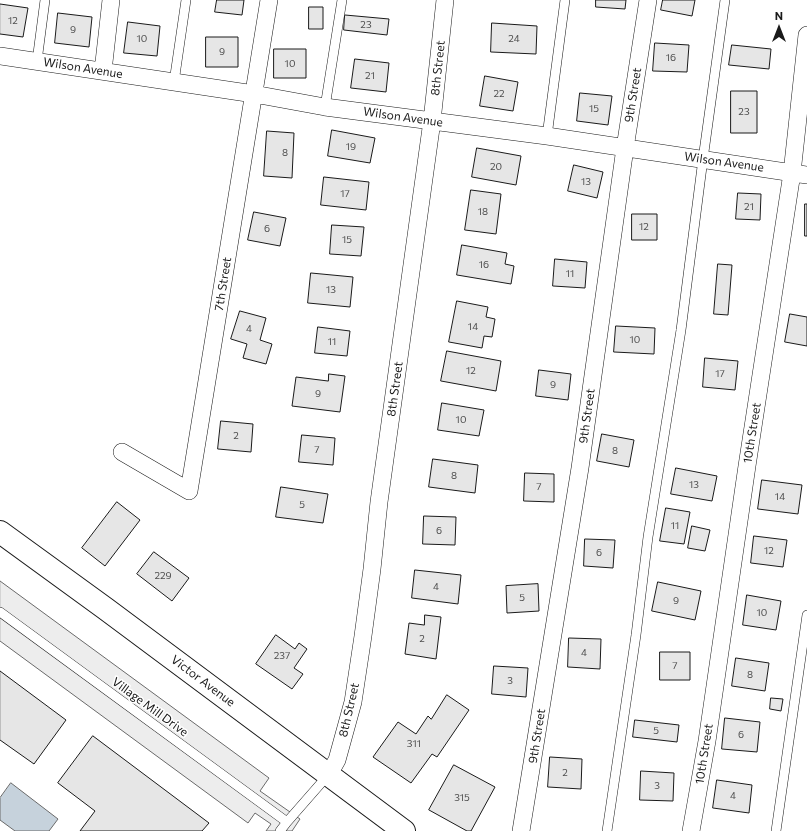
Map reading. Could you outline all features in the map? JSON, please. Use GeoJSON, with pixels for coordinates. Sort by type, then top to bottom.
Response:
{"type":"FeatureCollection","features":[{"type":"Feature","properties":{"kind":"street"},"geometry":{"type":"LineString","coordinates":[[103,71],[111,0]]}},
{"type":"Feature","properties":{"kind":"street","name":"7th Street"},"geometry":{"type":"LineString","coordinates":[[122,452],[189,491],[269,0]]}},
{"type":"Feature","properties":{"kind":"street","name":"8th Street"},"geometry":{"type":"LineString","coordinates":[[329,774],[337,760],[353,702],[362,642],[379,502],[432,121],[445,0]]}},
{"type":"Feature","properties":{"kind":"street","name":"9th Street"},"geometry":{"type":"LineString","coordinates":[[521,831],[580,468],[625,148],[648,0]]}},
{"type":"Feature","properties":{"kind":"street","name":"10th Street"},"geometry":{"type":"LineString","coordinates":[[691,831],[708,734],[747,466],[799,174],[807,35]]}},
{"type":"Feature","properties":{"kind":"street","name":"Wilson Avenue"},"geometry":{"type":"LineString","coordinates":[[0,56],[254,94],[325,107],[547,136],[799,174]]}},
{"type":"Feature","properties":{"kind":"street","name":"Victor Avenue"},"geometry":{"type":"LineString","coordinates":[[0,532],[404,831]]}},
{"type":"Feature","properties":{"kind":"lane"},"geometry":{"type":"LineString","coordinates":[[38,61],[45,0]]}},
{"type":"Feature","properties":{"kind":"lane"},"geometry":{"type":"LineString","coordinates":[[174,82],[186,0]]}},
{"type":"Feature","properties":{"kind":"lane"},"geometry":{"type":"LineString","coordinates":[[325,107],[342,0]]}},
{"type":"Feature","properties":{"kind":"lane"},"geometry":{"type":"LineString","coordinates":[[547,136],[565,0]]}},
{"type":"Feature","properties":{"kind":"lane"},"geometry":{"type":"LineString","coordinates":[[607,831],[636,635],[648,537],[682,330],[703,159],[725,0]]}},
{"type":"Feature","properties":{"kind":"lane","name":"Village Mill Drive"},"geometry":{"type":"LineString","coordinates":[[0,612],[287,822]]}},
{"type":"Feature","properties":{"kind":"lane"},"geometry":{"type":"LineString","coordinates":[[776,831],[807,616]]}},
{"type":"Feature","properties":{"kind":"lane"},"geometry":{"type":"LineString","coordinates":[[280,831],[329,774]]}},
{"type":"Feature","properties":{"kind":"shaded area"},"geometry":{"type":"Polygon","coordinates":[[[0,581],[269,778],[260,791],[300,819],[292,831],[266,831],[271,824],[255,813],[248,823],[0,641],[0,581]]]}},
{"type":"Feature","properties":{"kind":"shaded area"},"geometry":{"type":"Polygon","coordinates":[[[11,783],[58,819],[49,831],[15,831],[0,820],[0,798],[11,783]]]}},
{"type":"Feature","properties":{"kind":"building"},"geometry":{"type":"Polygon","coordinates":[[[217,0],[244,0],[242,15],[215,12],[217,0]]]}},
{"type":"Feature","properties":{"kind":"building"},"geometry":{"type":"Polygon","coordinates":[[[596,0],[626,0],[625,9],[596,7],[596,0]]]}},
{"type":"Feature","properties":{"kind":"building"},"geometry":{"type":"Polygon","coordinates":[[[663,0],[695,0],[692,16],[661,10],[663,0]]]}},
{"type":"Feature","properties":{"kind":"building"},"geometry":{"type":"Polygon","coordinates":[[[0,4],[28,8],[23,37],[0,34],[0,4]]]}},
{"type":"Feature","properties":{"kind":"building"},"geometry":{"type":"Polygon","coordinates":[[[309,7],[323,7],[323,29],[309,29],[309,7]]]}},
{"type":"Feature","properties":{"kind":"building"},"geometry":{"type":"Polygon","coordinates":[[[58,13],[92,17],[89,47],[55,43],[58,13]]]}},
{"type":"Feature","properties":{"kind":"building"},"geometry":{"type":"Polygon","coordinates":[[[345,15],[389,19],[387,35],[344,30],[345,15]]]}},
{"type":"Feature","properties":{"kind":"building"},"geometry":{"type":"Polygon","coordinates":[[[128,22],[160,26],[157,56],[124,53],[128,22]]]}},
{"type":"Feature","properties":{"kind":"building"},"geometry":{"type":"Polygon","coordinates":[[[492,23],[537,26],[536,54],[491,52],[492,23]]]}},
{"type":"Feature","properties":{"kind":"building"},"geometry":{"type":"Polygon","coordinates":[[[206,37],[238,37],[238,67],[206,67],[206,37]]]}},
{"type":"Feature","properties":{"kind":"building"},"geometry":{"type":"Polygon","coordinates":[[[655,43],[689,45],[687,72],[653,71],[655,43]]]}},
{"type":"Feature","properties":{"kind":"building"},"geometry":{"type":"Polygon","coordinates":[[[732,45],[771,49],[769,69],[729,65],[732,45]]]}},
{"type":"Feature","properties":{"kind":"building"},"geometry":{"type":"Polygon","coordinates":[[[274,49],[306,49],[306,78],[274,78],[274,49]]]}},
{"type":"Feature","properties":{"kind":"building"},"geometry":{"type":"Polygon","coordinates":[[[355,59],[389,63],[386,92],[351,88],[355,59]]]}},
{"type":"Feature","properties":{"kind":"building"},"geometry":{"type":"Polygon","coordinates":[[[485,76],[518,82],[513,111],[480,106],[485,76]]]}},
{"type":"Feature","properties":{"kind":"building"},"geometry":{"type":"Polygon","coordinates":[[[731,91],[757,91],[757,133],[731,133],[731,91]]]}},
{"type":"Feature","properties":{"kind":"building"},"geometry":{"type":"Polygon","coordinates":[[[580,93],[612,96],[608,125],[577,121],[580,93]]]}},
{"type":"Feature","properties":{"kind":"building"},"geometry":{"type":"Polygon","coordinates":[[[332,130],[375,138],[370,163],[328,156],[332,130]]]}},
{"type":"Feature","properties":{"kind":"building"},"geometry":{"type":"Polygon","coordinates":[[[267,131],[294,133],[292,178],[264,176],[267,131]]]}},
{"type":"Feature","properties":{"kind":"building"},"geometry":{"type":"Polygon","coordinates":[[[477,148],[521,156],[516,185],[472,177],[477,148]]]}},
{"type":"Feature","properties":{"kind":"building"},"geometry":{"type":"Polygon","coordinates":[[[574,165],[603,172],[597,198],[568,191],[574,165]]]}},
{"type":"Feature","properties":{"kind":"building"},"geometry":{"type":"Polygon","coordinates":[[[324,177],[369,182],[366,210],[321,205],[324,177]]]}},
{"type":"Feature","properties":{"kind":"building"},"geometry":{"type":"Polygon","coordinates":[[[471,190],[501,194],[496,234],[465,230],[471,190]]]}},
{"type":"Feature","properties":{"kind":"building"},"geometry":{"type":"Polygon","coordinates":[[[738,193],[761,194],[760,220],[736,219],[738,193]]]}},
{"type":"Feature","properties":{"kind":"building"},"geometry":{"type":"Polygon","coordinates":[[[805,204],[807,204],[807,236],[805,236],[805,204]]]}},
{"type":"Feature","properties":{"kind":"building"},"geometry":{"type":"Polygon","coordinates":[[[254,212],[286,218],[280,246],[248,240],[254,212]]]}},
{"type":"Feature","properties":{"kind":"building"},"geometry":{"type":"Polygon","coordinates":[[[632,214],[657,214],[657,240],[632,240],[632,214]]]}},
{"type":"Feature","properties":{"kind":"building"},"geometry":{"type":"Polygon","coordinates":[[[332,225],[364,227],[361,256],[330,254],[332,225]]]}},
{"type":"Feature","properties":{"kind":"building"},"geometry":{"type":"Polygon","coordinates":[[[462,245],[507,253],[505,264],[514,266],[511,284],[457,275],[462,245]]]}},
{"type":"Feature","properties":{"kind":"building"},"geometry":{"type":"Polygon","coordinates":[[[555,259],[587,262],[585,288],[553,286],[555,259]]]}},
{"type":"Feature","properties":{"kind":"building"},"geometry":{"type":"Polygon","coordinates":[[[718,264],[732,265],[728,315],[714,314],[718,264]]]}},
{"type":"Feature","properties":{"kind":"building"},"geometry":{"type":"Polygon","coordinates":[[[311,273],[353,277],[350,307],[308,303],[311,273]]]}},
{"type":"Feature","properties":{"kind":"building"},"geometry":{"type":"Polygon","coordinates":[[[457,301],[488,307],[486,317],[495,319],[492,337],[484,336],[482,348],[449,342],[457,301]]]}},
{"type":"Feature","properties":{"kind":"building"},"geometry":{"type":"Polygon","coordinates":[[[240,311],[266,318],[260,340],[272,344],[266,364],[243,358],[247,344],[231,339],[240,311]]]}},
{"type":"Feature","properties":{"kind":"building"},"geometry":{"type":"Polygon","coordinates":[[[790,314],[807,317],[807,346],[785,342],[790,314]]]}},
{"type":"Feature","properties":{"kind":"building"},"geometry":{"type":"Polygon","coordinates":[[[616,326],[655,328],[654,354],[614,352],[616,326]]]}},
{"type":"Feature","properties":{"kind":"building"},"geometry":{"type":"Polygon","coordinates":[[[318,327],[350,331],[347,356],[315,353],[318,327]]]}},
{"type":"Feature","properties":{"kind":"building"},"geometry":{"type":"Polygon","coordinates":[[[447,351],[501,361],[496,391],[441,381],[447,351]]]}},
{"type":"Feature","properties":{"kind":"building"},"geometry":{"type":"Polygon","coordinates":[[[705,358],[738,361],[735,390],[703,387],[705,358]]]}},
{"type":"Feature","properties":{"kind":"building"},"geometry":{"type":"Polygon","coordinates":[[[539,370],[571,374],[568,400],[536,396],[539,370]]]}},
{"type":"Feature","properties":{"kind":"building"},"geometry":{"type":"Polygon","coordinates":[[[329,374],[345,376],[340,412],[292,406],[296,377],[328,381],[329,374]]]}},
{"type":"Feature","properties":{"kind":"building"},"geometry":{"type":"Polygon","coordinates":[[[442,403],[484,410],[479,436],[438,430],[442,403]]]}},
{"type":"Feature","properties":{"kind":"building"},"geometry":{"type":"Polygon","coordinates":[[[221,421],[253,424],[251,452],[218,449],[221,421]]]}},
{"type":"Feature","properties":{"kind":"building"},"geometry":{"type":"Polygon","coordinates":[[[602,434],[634,440],[629,467],[597,461],[602,434]]]}},
{"type":"Feature","properties":{"kind":"building"},"geometry":{"type":"Polygon","coordinates":[[[302,435],[335,438],[333,465],[299,462],[302,435]]]}},
{"type":"Feature","properties":{"kind":"building"},"geometry":{"type":"Polygon","coordinates":[[[433,459],[478,465],[475,493],[429,487],[433,459]]]}},
{"type":"Feature","properties":{"kind":"building"},"geometry":{"type":"Polygon","coordinates":[[[676,468],[717,476],[712,501],[671,494],[676,468]]]}},
{"type":"Feature","properties":{"kind":"building"},"geometry":{"type":"Polygon","coordinates":[[[525,473],[554,474],[554,502],[524,501],[525,473]]]}},
{"type":"Feature","properties":{"kind":"building"},"geometry":{"type":"Polygon","coordinates":[[[762,480],[802,485],[798,514],[758,509],[762,480]]]}},
{"type":"Feature","properties":{"kind":"building"},"geometry":{"type":"Polygon","coordinates":[[[281,487],[328,494],[323,523],[276,517],[281,487]]]}},
{"type":"Feature","properties":{"kind":"building"},"geometry":{"type":"Polygon","coordinates":[[[117,502],[140,520],[105,566],[82,548],[117,502]]]}},
{"type":"Feature","properties":{"kind":"building"},"geometry":{"type":"Polygon","coordinates":[[[666,508],[690,512],[684,544],[660,541],[666,508]]]}},
{"type":"Feature","properties":{"kind":"building"},"geometry":{"type":"Polygon","coordinates":[[[424,516],[456,517],[455,545],[423,544],[424,516]]]}},
{"type":"Feature","properties":{"kind":"building"},"geometry":{"type":"Polygon","coordinates":[[[692,526],[710,530],[705,551],[688,548],[692,526]]]}},
{"type":"Feature","properties":{"kind":"building"},"geometry":{"type":"Polygon","coordinates":[[[754,536],[787,540],[783,567],[751,563],[754,536]]]}},
{"type":"Feature","properties":{"kind":"building"},"geometry":{"type":"Polygon","coordinates":[[[585,539],[615,540],[613,568],[584,566],[585,539]]]}},
{"type":"Feature","properties":{"kind":"building"},"geometry":{"type":"Polygon","coordinates":[[[154,552],[189,578],[172,601],[137,574],[154,552]]]}},
{"type":"Feature","properties":{"kind":"building"},"geometry":{"type":"Polygon","coordinates":[[[415,570],[461,575],[458,604],[412,598],[415,570]]]}},
{"type":"Feature","properties":{"kind":"building"},"geometry":{"type":"Polygon","coordinates":[[[658,582],[701,591],[695,620],[652,611],[658,582]]]}},
{"type":"Feature","properties":{"kind":"building"},"geometry":{"type":"Polygon","coordinates":[[[538,584],[539,611],[507,613],[506,586],[538,584]]]}},
{"type":"Feature","properties":{"kind":"building"},"geometry":{"type":"Polygon","coordinates":[[[747,595],[781,601],[776,630],[743,625],[747,595]]]}},
{"type":"Feature","properties":{"kind":"building"},"geometry":{"type":"Polygon","coordinates":[[[425,615],[441,617],[436,659],[405,654],[409,623],[424,625],[425,615]]]}},
{"type":"Feature","properties":{"kind":"building"},"geometry":{"type":"Polygon","coordinates":[[[276,635],[295,649],[299,643],[307,649],[294,668],[303,674],[292,689],[256,664],[276,635]]]}},
{"type":"Feature","properties":{"kind":"building"},"geometry":{"type":"Polygon","coordinates":[[[569,638],[601,639],[600,669],[568,667],[569,638]]]}},
{"type":"Feature","properties":{"kind":"building"},"geometry":{"type":"Polygon","coordinates":[[[660,652],[690,652],[690,680],[660,680],[660,652]]]}},
{"type":"Feature","properties":{"kind":"building"},"geometry":{"type":"Polygon","coordinates":[[[736,658],[769,663],[765,691],[732,686],[736,658]]]}},
{"type":"Feature","properties":{"kind":"building"},"geometry":{"type":"Polygon","coordinates":[[[494,666],[528,668],[526,697],[492,694],[494,666]]]}},
{"type":"Feature","properties":{"kind":"building"},"geometry":{"type":"Polygon","coordinates":[[[0,671],[66,720],[34,764],[0,740],[0,671]]]}},
{"type":"Feature","properties":{"kind":"building"},"geometry":{"type":"Polygon","coordinates":[[[447,695],[469,710],[437,757],[432,754],[411,783],[373,757],[398,722],[416,734],[428,716],[431,719],[447,695]]]}},
{"type":"Feature","properties":{"kind":"building"},"geometry":{"type":"Polygon","coordinates":[[[771,698],[783,699],[781,711],[770,709],[771,698]]]}},
{"type":"Feature","properties":{"kind":"building"},"geometry":{"type":"Polygon","coordinates":[[[725,718],[760,722],[757,752],[722,749],[725,718]]]}},
{"type":"Feature","properties":{"kind":"building"},"geometry":{"type":"Polygon","coordinates":[[[635,720],[679,725],[677,742],[633,737],[635,720]]]}},
{"type":"Feature","properties":{"kind":"building"},"geometry":{"type":"Polygon","coordinates":[[[93,736],[209,823],[202,831],[80,831],[95,811],[58,783],[93,736]]]}},
{"type":"Feature","properties":{"kind":"building"},"geometry":{"type":"Polygon","coordinates":[[[550,757],[582,759],[581,789],[548,787],[550,757]]]}},
{"type":"Feature","properties":{"kind":"building"},"geometry":{"type":"Polygon","coordinates":[[[454,765],[495,787],[471,831],[467,831],[429,810],[454,765]]]}},
{"type":"Feature","properties":{"kind":"building"},"geometry":{"type":"Polygon","coordinates":[[[641,771],[674,773],[673,801],[640,800],[641,771]]]}},
{"type":"Feature","properties":{"kind":"building"},"geometry":{"type":"Polygon","coordinates":[[[717,780],[752,785],[749,813],[713,808],[717,780]]]}}]}
